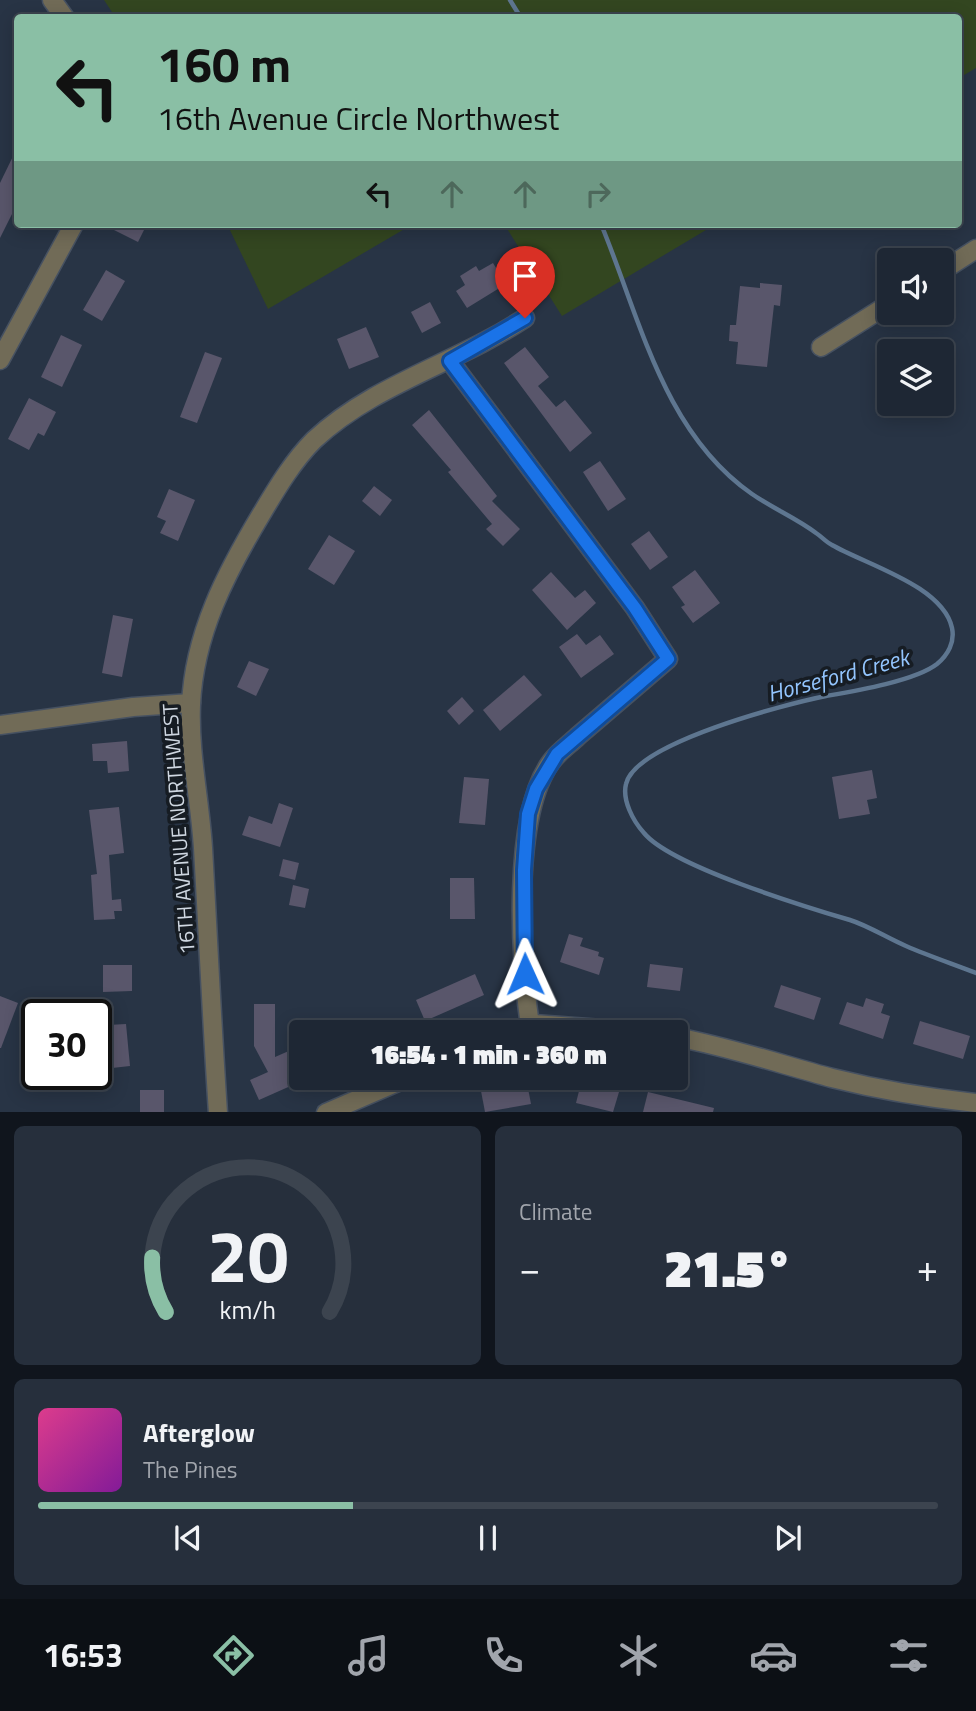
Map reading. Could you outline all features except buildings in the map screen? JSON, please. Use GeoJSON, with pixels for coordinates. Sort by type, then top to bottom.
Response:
{"type":"FeatureCollection","features":[{"type":"Feature","properties":{"kind":"street"},"geometry":{"type":"LineString","coordinates":[[0,360],[72,228]]}},
{"type":"Feature","properties":{"kind":"street"},"geometry":{"type":"LineString","coordinates":[[954,263],[976,249]]}},
{"type":"Feature","properties":{"kind":"street"},"geometry":{"type":"LineString","coordinates":[[821,348],[877,312]]}},
{"type":"Feature","properties":{"kind":"street","name":"16TH AVENUE NORTHWEST"},"geometry":{"type":"LineString","coordinates":[[218,1112],[209,933],[191,703],[194,677],[209,613],[234,561],[283,479],[313,441],[349,411],[450,361],[525,318]]}},
{"type":"Feature","properties":{"kind":"street"},"geometry":{"type":"LineString","coordinates":[[450,361],[635,608],[668,659],[557,754],[536,789],[528,814],[524,870],[525,996],[529,1020]]}},
{"type":"Feature","properties":{"kind":"street"},"geometry":{"type":"LineString","coordinates":[[0,724],[133,707],[191,703]]}},
{"type":"Feature","properties":{"kind":"street"},"geometry":{"type":"LineString","coordinates":[[688,1040],[834,1078],[923,1097],[976,1103]]}},
{"type":"Feature","properties":{"kind":"street"},"geometry":{"type":"LineString","coordinates":[[326,1112],[378,1090]]}},
{"type":"Feature","properties":{"kind":"green space"},"geometry":{"type":"Polygon","coordinates":[[[104,0],[976,0],[976,68],[962,76],[962,14],[113,14],[104,0]]]}},
{"type":"Feature","properties":{"kind":"green space"},"geometry":{"type":"Polygon","coordinates":[[[229,228],[406,228],[268,309],[229,228]]]}},
{"type":"Feature","properties":{"kind":"green space"},"geometry":{"type":"Polygon","coordinates":[[[507,228],[709,228],[562,316],[507,228]]]}},
{"type":"Feature","properties":{"kind":"waterway","name":"Horseford Creek"},"geometry":{"type":"LineString","coordinates":[[510,0],[519,14]]}},
{"type":"Feature","properties":{"kind":"waterway","name":"Horseford Creek"},"geometry":{"type":"LineString","coordinates":[[602,228],[658,371],[675,406],[696,439],[722,468],[752,494],[830,544],[902,578],[934,600],[946,613],[953,633],[950,648],[937,664],[927,670],[884,684],[806,700],[748,717],[683,740],[655,754],[636,769],[626,784],[627,803],[632,816],[644,833],[659,846],[709,872],[857,923],[906,946],[976,973]]}},
{"type":"Feature","properties":{"kind":"route"},"geometry":{"type":"LineString","coordinates":[[525,318],[450,361],[635,608],[668,659],[557,754],[542,775],[528,814],[523,906],[525,974]]}}]}
